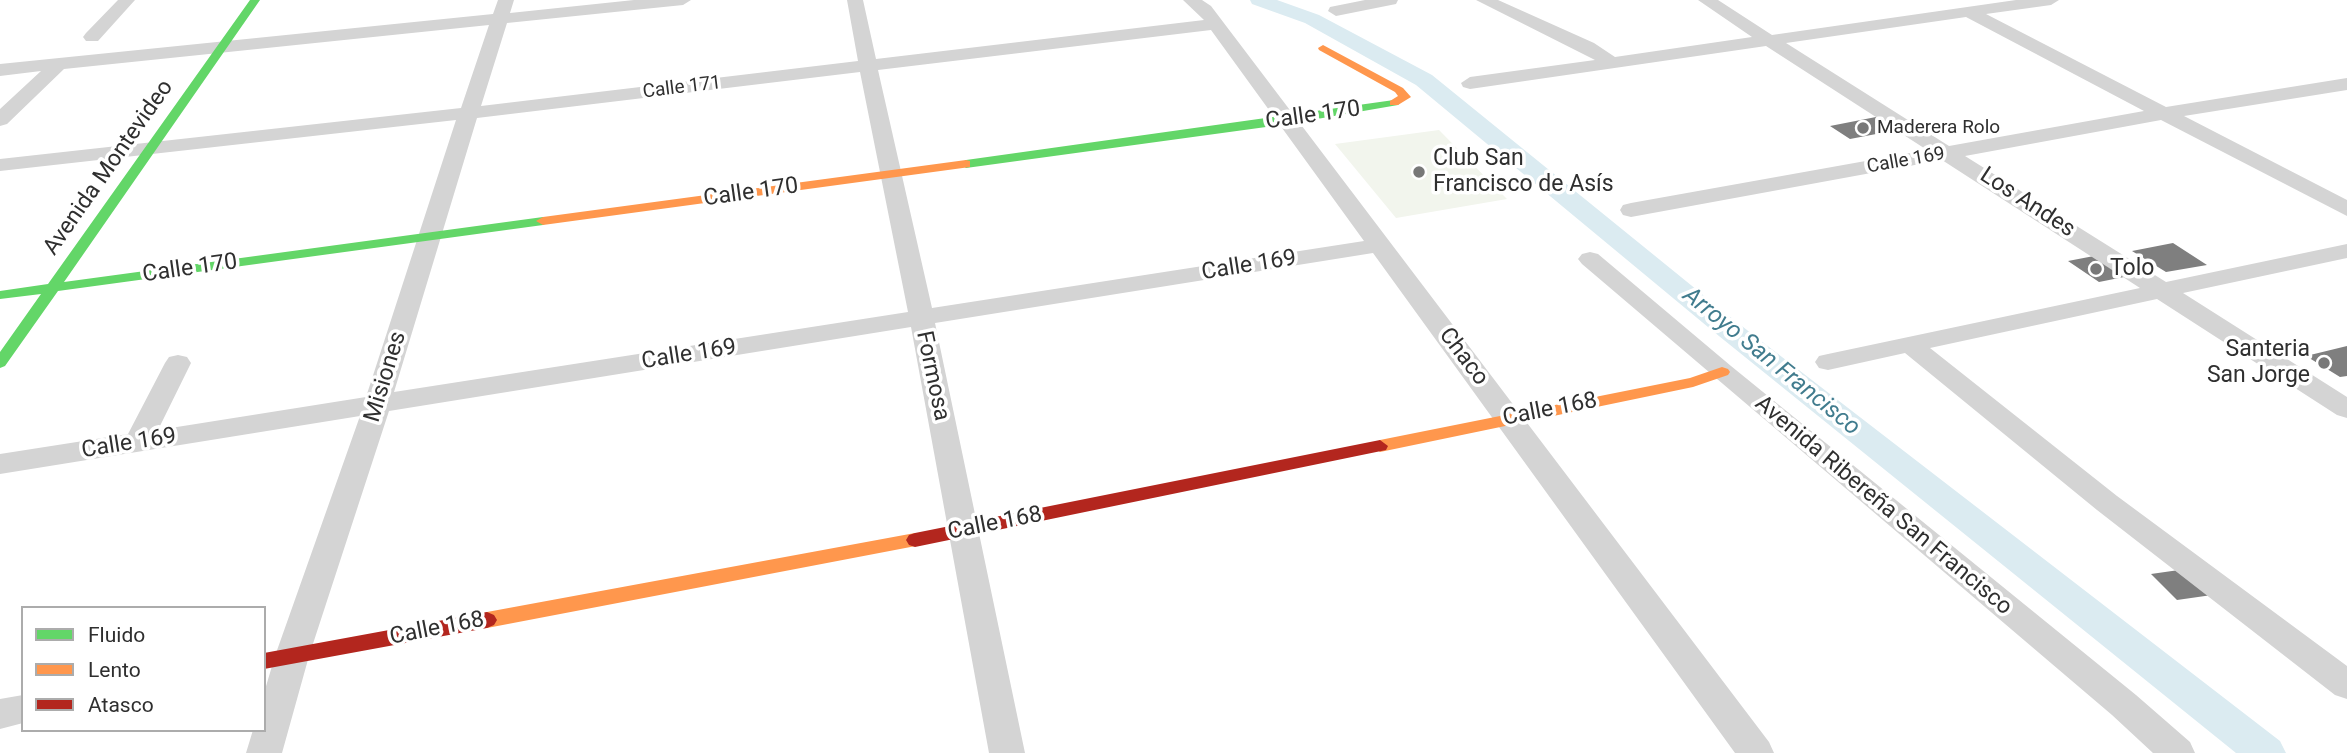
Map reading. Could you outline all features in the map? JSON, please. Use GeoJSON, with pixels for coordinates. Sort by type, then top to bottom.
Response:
{"type":"FeatureCollection","features":[{"type":"Feature","properties":{"kind":"street"},"geometry":{"type":"LineString","coordinates":[[92,37],[127,0]]}},
{"type":"Feature","properties":{"kind":"street","name":"Avenida Montevideo"},"geometry":{"type":"LineString","coordinates":[[0,363],[255,0]]}},
{"type":"Feature","properties":{"kind":"street"},"geometry":{"type":"LineString","coordinates":[[0,70],[223,47],[503,9],[683,0]]}},
{"type":"Feature","properties":{"kind":"street","name":"Formosa"},"geometry":{"type":"LineString","coordinates":[[855,0],[866,66],[892,174],[965,531],[1007,753]]}},
{"type":"Feature","properties":{"kind":"street","name":"Chaco"},"geometry":{"type":"LineString","coordinates":[[1191,0],[1201,5],[1288,120],[1756,753]]}},
{"type":"Feature","properties":{"kind":"street"},"geometry":{"type":"LineString","coordinates":[[1336,11],[1390,0]]}},
{"type":"Feature","properties":{"kind":"street"},"geometry":{"type":"LineString","coordinates":[[1484,0],[1588,47],[1612,63]]}},
{"type":"Feature","properties":{"kind":"street","name":"Los Andes"},"geometry":{"type":"LineString","coordinates":[[1706,0],[2347,409]]}},
{"type":"Feature","properties":{"kind":"street"},"geometry":{"type":"LineString","coordinates":[[1947,0],[2347,209]]}},
{"type":"Feature","properties":{"kind":"street"},"geometry":{"type":"LineString","coordinates":[[1470,83],[2051,0]]}},
{"type":"Feature","properties":{"kind":"street","name":"Misiones"},"geometry":{"type":"LineString","coordinates":[[264,753],[292,656],[377,406],[428,236],[503,9]]}},
{"type":"Feature","properties":{"kind":"street","name":"Calle 171"},"geometry":{"type":"LineString","coordinates":[[0,165],[470,113],[1215,24]]}},
{"type":"Feature","properties":{"kind":"street","name":"Calle 170"},"geometry":{"type":"LineString","coordinates":[[0,295],[1288,120],[1389,105],[1405,97],[1399,90],[1323,48]]}},
{"type":"Feature","properties":{"kind":"street"},"geometry":{"type":"LineString","coordinates":[[0,120],[59,64]]}},
{"type":"Feature","properties":{"kind":"street","name":"Calle 169"},"geometry":{"type":"LineString","coordinates":[[1631,210],[2166,113],[2347,84]]}},
{"type":"Feature","properties":{"kind":"street","name":"Calle 169"},"geometry":{"type":"LineString","coordinates":[[0,464],[1379,245]]}},
{"type":"Feature","properties":{"kind":"street"},"geometry":{"type":"LineString","coordinates":[[1828,362],[2347,251]]}},
{"type":"Feature","properties":{"kind":"street","name":"Avenida Ribereña San Francisco"},"geometry":{"type":"LineString","coordinates":[[1590,258],[1722,372],[2124,705],[2177,753]]}},
{"type":"Feature","properties":{"kind":"street"},"geometry":{"type":"LineString","coordinates":[[1910,345],[2107,503],[2347,685]]}},
{"type":"Feature","properties":{"kind":"street"},"geometry":{"type":"LineString","coordinates":[[137,443],[178,363]]}},
{"type":"Feature","properties":{"kind":"street","name":"Calle 168"},"geometry":{"type":"LineString","coordinates":[[266,661],[965,531],[1693,382],[1722,372]]}},
{"type":"Feature","properties":{"kind":"street"},"geometry":{"type":"LineString","coordinates":[[0,714],[21,709]]}},
{"type":"Feature","properties":{"kind":"shaded area","name":"Club San Francisco de Asís"},"geometry":{"type":"Polygon","coordinates":[[[1439,130],[1507,199],[1396,218],[1335,144],[1439,130]]]}},
{"type":"Feature","properties":{"kind":"building","name":"Maderera Rolo"},"geometry":{"type":"Polygon","coordinates":[[[1876,117],[1897,130],[1850,139],[1830,126],[1876,117]]]}},
{"type":"Feature","properties":{"kind":"building"},"geometry":{"type":"Polygon","coordinates":[[[2173,243],[2207,265],[2166,272],[2132,251],[2173,243]]]}},
{"type":"Feature","properties":{"kind":"building","name":"Tolo"},"geometry":{"type":"Polygon","coordinates":[[[2094,256],[2124,277],[2099,282],[2068,261],[2094,256]]]}},
{"type":"Feature","properties":{"kind":"building"},"geometry":{"type":"Polygon","coordinates":[[[2347,346],[2347,376],[2340,377],[2306,356],[2347,346]]]}},
{"type":"Feature","properties":{"kind":"building"},"geometry":{"type":"Polygon","coordinates":[[[2186,569],[2212,595],[2177,600],[2151,574],[2186,569]]]}},
{"type":"Feature","properties":{"kind":"waterway","name":"Arroyo San Francisco"},"geometry":{"type":"LineString","coordinates":[[1259,0],[1312,19],[1424,80],[1724,326],[2266,753]]}},
{"type":"Feature","properties":{"kind":"traffic: fast"},"geometry":{"type":"LineString","coordinates":[[0,363],[255,0]]}},
{"type":"Feature","properties":{"kind":"traffic: fast"},"geometry":{"type":"LineString","coordinates":[[966,164],[1394,103]]}},
{"type":"Feature","properties":{"kind":"traffic: fast"},"geometry":{"type":"LineString","coordinates":[[0,295],[543,221]]}},
{"type":"Feature","properties":{"kind":"traffic: slow"},"geometry":{"type":"LineString","coordinates":[[1323,48],[1399,90],[1405,97],[1394,103]]}},
{"type":"Feature","properties":{"kind":"traffic: slow"},"geometry":{"type":"LineString","coordinates":[[543,221],[966,164]]}},
{"type":"Feature","properties":{"kind":"traffic: slow"},"geometry":{"type":"LineString","coordinates":[[1380,446],[1693,382],[1722,372]]}},
{"type":"Feature","properties":{"kind":"traffic: slow"},"geometry":{"type":"LineString","coordinates":[[487,620],[915,540]]}},
{"type":"Feature","properties":{"kind":"traffic: jam"},"geometry":{"type":"LineString","coordinates":[[915,540],[1380,446]]}},
{"type":"Feature","properties":{"kind":"traffic: jam"},"geometry":{"type":"LineString","coordinates":[[266,661],[487,620]]}},
{"type":"Feature","properties":{"kind":"place","name":"Maderera Rolo"},"geometry":{"type":"Point","coordinates":[1863,128]}},
{"type":"Feature","properties":{"kind":"place","name":"Club San Francisco de Asís"},"geometry":{"type":"Point","coordinates":[1419,172]}},
{"type":"Feature","properties":{"kind":"place","name":"Tolo"},"geometry":{"type":"Point","coordinates":[2096,269]}},
{"type":"Feature","properties":{"kind":"place","name":"Santeria San Jorge"},"geometry":{"type":"Point","coordinates":[2324,363]}}]}
